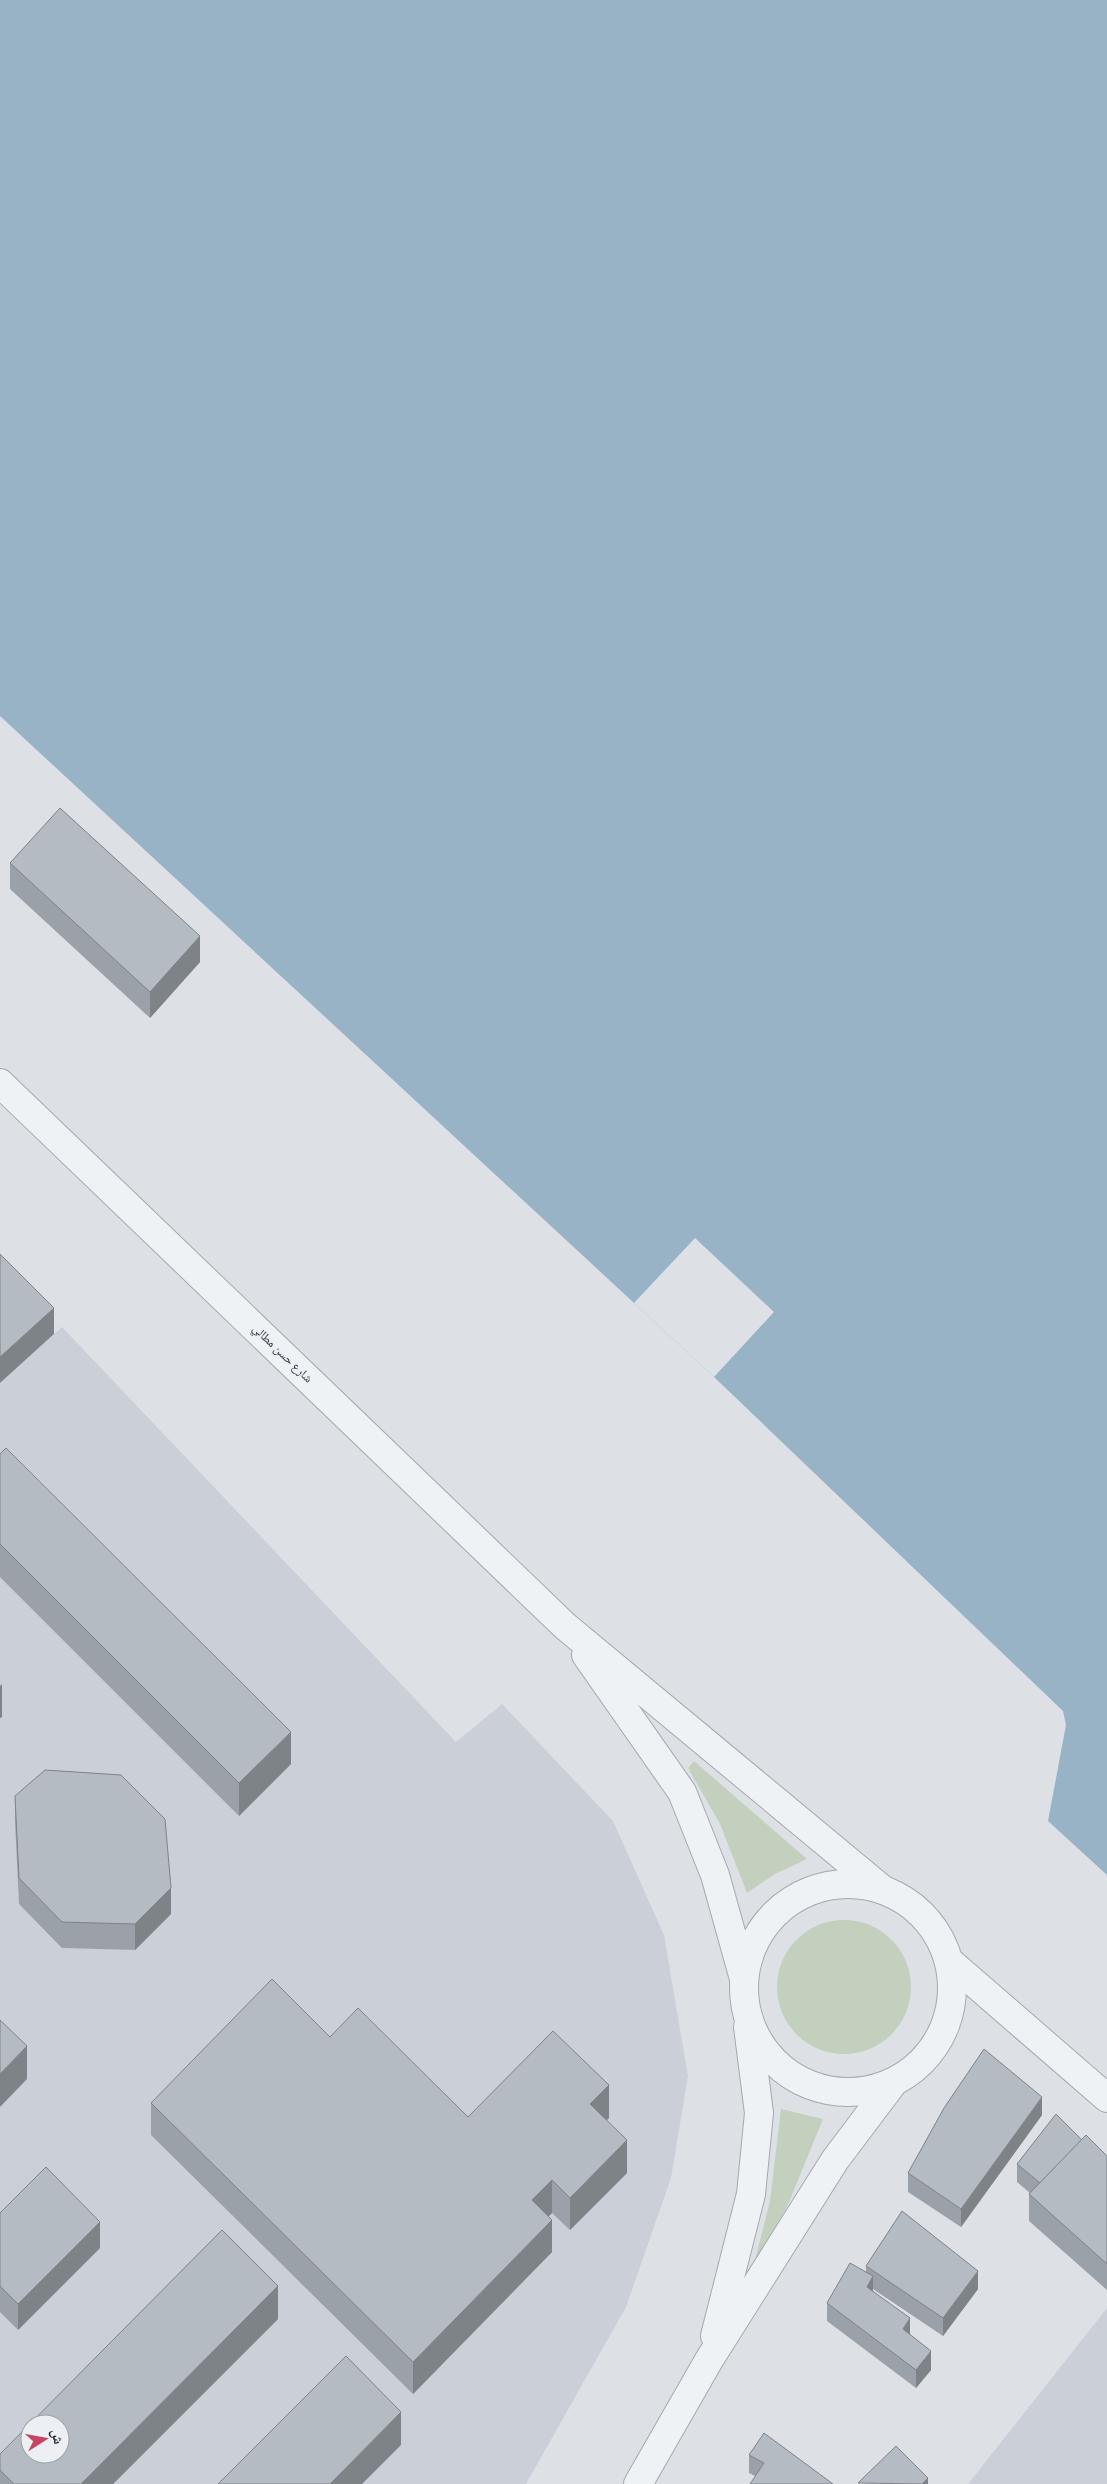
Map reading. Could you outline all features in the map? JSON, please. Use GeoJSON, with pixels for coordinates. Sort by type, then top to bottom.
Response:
{"type":"FeatureCollection","features":[{"type":"Feature","properties":{"kind":"street","name":"شارع حسن مطالي"},"geometry":{"type":"LineString","coordinates":[[0,1083],[565,1626]]}},
{"type":"Feature","properties":{"kind":"street"},"geometry":{"type":"LineString","coordinates":[[565,1626],[882,1889],[912,1905],[935,1930],[949,1961],[953,1997],[943,2032],[923,2062],[893,2083],[864,2092],[832,2091],[802,2082],[778,2064],[758,2040],[746,2011]]}},
{"type":"Feature","properties":{"kind":"street"},"geometry":{"type":"LineString","coordinates":[[565,1626],[682,1792],[715,1875],[744,1981],[759,2113],[751,2194],[709,2360]]}},
{"type":"Feature","properties":{"kind":"street"},"geometry":{"type":"LineString","coordinates":[[744,1981],[751,1950],[767,1923],[790,1901],[819,1888],[851,1884],[882,1889]]}},
{"type":"Feature","properties":{"kind":"street"},"geometry":{"type":"LineString","coordinates":[[949,1961],[1107,2098]]}},
{"type":"Feature","properties":{"kind":"street"},"geometry":{"type":"LineString","coordinates":[[638,2484],[709,2360],[835,2160],[893,2083]]}},
{"type":"Feature","properties":{"kind":"shaded area"},"geometry":{"type":"Polygon","coordinates":[[[62,1327],[456,1742],[502,1704],[613,1821],[664,1935],[688,2076],[671,2178],[626,2307],[526,2484],[0,2484],[0,1383],[62,1327]]]}},
{"type":"Feature","properties":{"kind":"shaded area"},"geometry":{"type":"Polygon","coordinates":[[[1107,2308],[1107,2484],[968,2484],[1107,2308]]]}},
{"type":"Feature","properties":{"kind":"green space"},"geometry":{"type":"Polygon","coordinates":[[[694,1761],[807,1859],[775,1874],[747,1893],[720,1824],[688,1768],[694,1761]]]}},
{"type":"Feature","properties":{"kind":"green space"},"geometry":{"type":"Polygon","coordinates":[[[844,1920],[870,1925],[881,1931],[891,1940],[900,1950],[906,1961],[911,1987],[906,2013],[900,2024],[891,2034],[881,2043],[870,2049],[844,2054],[818,2049],[807,2043],[797,2034],[788,2024],[782,2013],[777,1987],[782,1961],[788,1950],[797,1940],[807,1931],[818,1925],[844,1920]]]}},
{"type":"Feature","properties":{"kind":"green space"},"geometry":{"type":"Polygon","coordinates":[[[781,2109],[823,2119],[787,2207],[754,2264],[770,2201],[781,2109]]]}},
{"type":"Feature","properties":{"kind":"water"},"geometry":{"type":"Polygon","coordinates":[[[0,0],[1107,0],[1107,1875],[1048,1821],[1066,1725],[1063,1711],[714,1377],[0,716],[0,0]]]}},
{"type":"Feature","properties":{"kind":"pier"},"geometry":{"type":"Polygon","coordinates":[[[695,1238],[774,1312],[714,1377],[634,1303],[695,1238]]]}},
{"type":"Feature","properties":{"kind":"building"},"geometry":{"type":"Polygon","coordinates":[[[60,808],[200,936],[150,992],[10,863],[60,808]]]}},
{"type":"Feature","properties":{"kind":"building"},"geometry":{"type":"Polygon","coordinates":[[[0,1254],[54,1308],[0,1357],[0,1254]]]}},
{"type":"Feature","properties":{"kind":"building"},"geometry":{"type":"Polygon","coordinates":[[[6,1448],[291,1732],[239,1783],[0,1544],[0,1454],[6,1448]]]}},
{"type":"Feature","properties":{"kind":"building"},"geometry":{"type":"Polygon","coordinates":[[[45,1770],[121,1775],[165,1819],[171,1888],[135,1924],[62,1922],[19,1878],[15,1796],[45,1770]]]}},
{"type":"Feature","properties":{"kind":"building"},"geometry":{"type":"Polygon","coordinates":[[[272,1979],[330,2037],[358,2008],[468,2117],[553,2031],[609,2085],[590,2104],[627,2140],[570,2198],[552,2180],[532,2200],[552,2220],[413,2362],[151,2103],[272,1979]]]}},
{"type":"Feature","properties":{"kind":"building"},"geometry":{"type":"Polygon","coordinates":[[[0,2020],[27,2046],[0,2074],[0,2020]]]}},
{"type":"Feature","properties":{"kind":"building"},"geometry":{"type":"Polygon","coordinates":[[[984,2049],[1042,2097],[961,2209],[908,2173],[944,2108],[984,2049]]]}},
{"type":"Feature","properties":{"kind":"building"},"geometry":{"type":"Polygon","coordinates":[[[1056,2114],[1082,2140],[1040,2183],[1017,2164],[1056,2114]]]}},
{"type":"Feature","properties":{"kind":"building"},"geometry":{"type":"Polygon","coordinates":[[[1086,2135],[1107,2156],[1107,2264],[1029,2194],[1086,2135]]]}},
{"type":"Feature","properties":{"kind":"building"},"geometry":{"type":"Polygon","coordinates":[[[46,2167],[100,2222],[18,2304],[0,2286],[0,2213],[46,2167]]]}},
{"type":"Feature","properties":{"kind":"building"},"geometry":{"type":"Polygon","coordinates":[[[902,2211],[978,2271],[943,2318],[866,2266],[902,2211]]]}},
{"type":"Feature","properties":{"kind":"building"},"geometry":{"type":"Polygon","coordinates":[[[222,2230],[278,2286],[81,2484],[14,2484],[0,2470],[0,2454],[20,2434],[20,2464],[70,2464],[70,2414],[40,2414],[222,2230]]]}},
{"type":"Feature","properties":{"kind":"building"},"geometry":{"type":"Polygon","coordinates":[[[850,2263],[873,2276],[867,2287],[910,2318],[903,2329],[931,2351],[916,2370],[827,2303],[850,2263]]]}},
{"type":"Feature","properties":{"kind":"building"},"geometry":{"type":"Polygon","coordinates":[[[346,2356],[401,2412],[330,2484],[218,2484],[346,2356]]]}},
{"type":"Feature","properties":{"kind":"building"},"geometry":{"type":"Polygon","coordinates":[[[764,2433],[833,2484],[750,2484],[764,2463],[749,2455],[764,2433]]]}},
{"type":"Feature","properties":{"kind":"building"},"geometry":{"type":"Polygon","coordinates":[[[896,2446],[928,2478],[922,2484],[858,2483],[896,2446]]]}}]}
